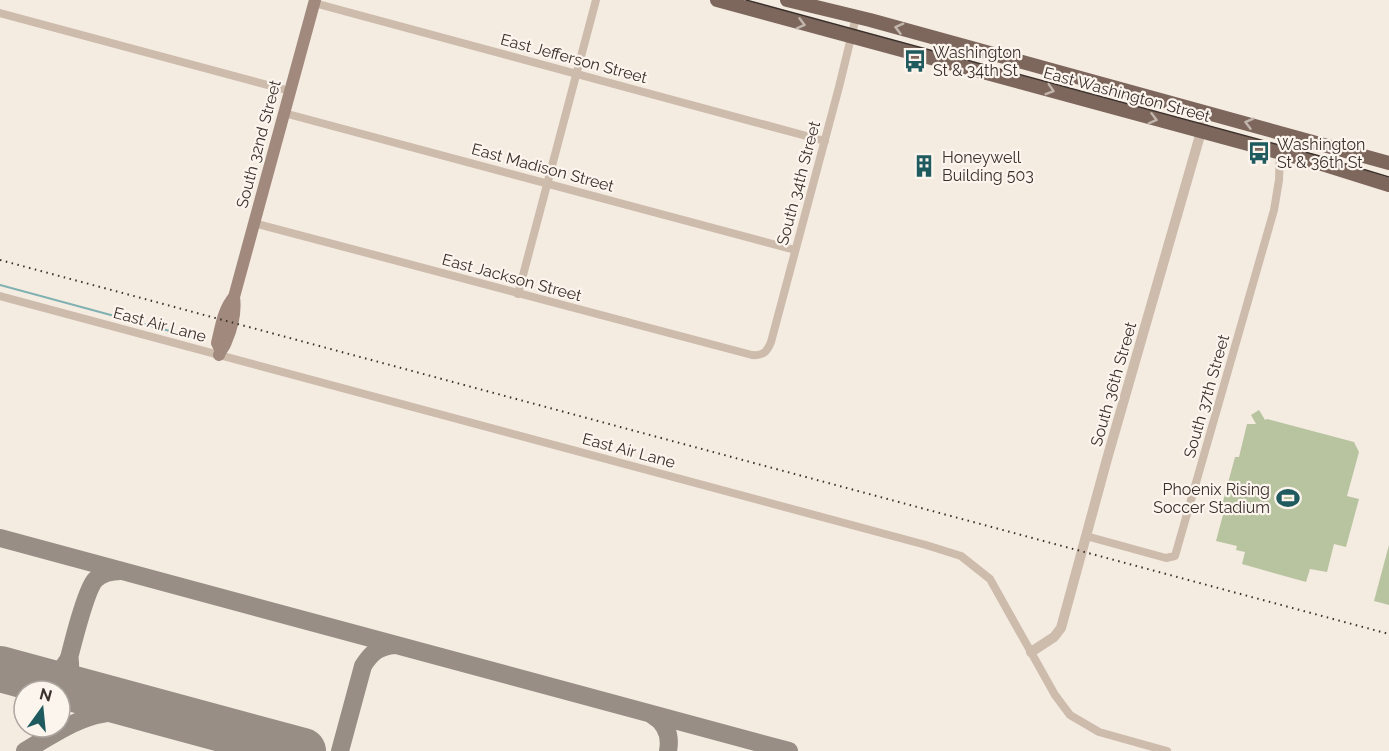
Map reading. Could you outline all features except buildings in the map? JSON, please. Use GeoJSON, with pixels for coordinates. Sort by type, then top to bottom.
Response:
{"type":"FeatureCollection","features":[{"type":"Feature","properties":{"kind":"main road","name":"East Washington Street"},"geometry":{"type":"LineString","coordinates":[[717,0],[852,38],[970,67],[1389,184]]}},
{"type":"Feature","properties":{"kind":"main road","name":"East Washington Street"},"geometry":{"type":"LineString","coordinates":[[787,0],[1207,111],[1389,163]]}},
{"type":"Feature","properties":{"kind":"main road","name":"South 32nd Street"},"geometry":{"type":"LineString","coordinates":[[220,352],[217,343],[223,320],[227,306],[234,297],[315,2]]}},
{"type":"Feature","properties":{"kind":"street"},"geometry":{"type":"LineString","coordinates":[[518,294],[596,0]]}},
{"type":"Feature","properties":{"kind":"street","name":"East Jefferson Street"},"geometry":{"type":"LineString","coordinates":[[315,2],[825,141]]}},
{"type":"Feature","properties":{"kind":"street"},"geometry":{"type":"LineString","coordinates":[[0,13],[290,91]]}},
{"type":"Feature","properties":{"kind":"street","name":"South 34th Street"},"geometry":{"type":"LineString","coordinates":[[762,354],[771,342],[856,17]]}},
{"type":"Feature","properties":{"kind":"street","name":"South 36th Street"},"geometry":{"type":"LineString","coordinates":[[1031,652],[1054,637],[1061,628],[1207,111]]}},
{"type":"Feature","properties":{"kind":"street","name":"East Madison Street"},"geometry":{"type":"LineString","coordinates":[[284,113],[795,250]]}},
{"type":"Feature","properties":{"kind":"street","name":"South 37th Street"},"geometry":{"type":"LineString","coordinates":[[1086,536],[1166,558],[1175,556],[1274,210],[1279,180],[1280,152]]}},
{"type":"Feature","properties":{"kind":"street","name":"East Jackson Street"},"geometry":{"type":"LineString","coordinates":[[254,223],[752,355],[762,354]]}},
{"type":"Feature","properties":{"kind":"street","name":"East Air Lane"},"geometry":{"type":"LineString","coordinates":[[0,296],[220,352],[950,552],[990,579],[1064,708],[1078,721],[1099,732],[1167,751]]}},
{"type":"Feature","properties":{"kind":"green space","name":"Phoenix Rising Soccer Stadium"},"geometry":{"type":"Polygon","coordinates":[[[1259,410],[1265,420],[1354,442],[1359,452],[1347,496],[1359,499],[1346,547],[1334,544],[1327,572],[1310,569],[1306,582],[1242,564],[1245,552],[1236,550],[1237,546],[1216,541],[1224,511],[1221,509],[1235,457],[1239,457],[1247,424],[1256,424],[1251,415],[1259,410]]]}},
{"type":"Feature","properties":{"kind":"green space"},"geometry":{"type":"Polygon","coordinates":[[[1389,545],[1389,605],[1374,601],[1389,545]]]}},
{"type":"Feature","properties":{"kind":"waterway"},"geometry":{"type":"LineString","coordinates":[[0,285],[203,340]]}},
{"type":"Feature","properties":{"kind":"taxiway"},"geometry":{"type":"LineString","coordinates":[[0,538],[789,751]]}},
{"type":"Feature","properties":{"kind":"taxiway"},"geometry":{"type":"LineString","coordinates":[[64,679],[80,616],[90,588],[101,576],[121,571]]}},
{"type":"Feature","properties":{"kind":"taxiway"},"geometry":{"type":"LineString","coordinates":[[340,751],[363,666],[376,651],[395,645]]}},
{"type":"Feature","properties":{"kind":"taxiway"},"geometry":{"type":"LineString","coordinates":[[17,674],[46,676],[58,671],[68,660]]}},
{"type":"Feature","properties":{"kind":"taxiway"},"geometry":{"type":"LineString","coordinates":[[70,661],[70,670],[78,683],[91,692],[115,700]]}},
{"type":"Feature","properties":{"kind":"taxiway"},"geometry":{"type":"LineString","coordinates":[[25,751],[63,729],[94,716],[126,712],[171,716]]}},
{"type":"Feature","properties":{"kind":"taxiway"},"geometry":{"type":"LineString","coordinates":[[652,715],[661,722],[666,730],[669,740],[668,751]]}},
{"type":"Feature","properties":{"kind":"taxiway"},"geometry":{"type":"LineString","coordinates":[[252,737],[312,751]]}},
{"type":"Feature","properties":{"kind":"runway"},"geometry":{"type":"LineString","coordinates":[[0,669],[303,751]]}},
{"type":"Feature","properties":{"kind":"tram line"},"geometry":{"type":"LineString","coordinates":[[746,0],[1316,155],[1389,177]]}},
{"type":"Feature","properties":{"kind":"railway"},"geometry":{"type":"LineString","coordinates":[[0,260],[1389,634]]}},
{"type":"Feature","properties":{"kind":"place","name":"Washington St & 34th St"},"geometry":{"type":"Point","coordinates":[915,61]}},
{"type":"Feature","properties":{"kind":"place","name":"Washington St & 36th St"},"geometry":{"type":"Point","coordinates":[1259,153]}},
{"type":"Feature","properties":{"kind":"place","name":"Honeywell Building 503"},"geometry":{"type":"Point","coordinates":[924,166]}},
{"type":"Feature","properties":{"kind":"place","name":"Phoenix Rising Soccer Stadium"},"geometry":{"type":"Point","coordinates":[1288,498]}}]}
